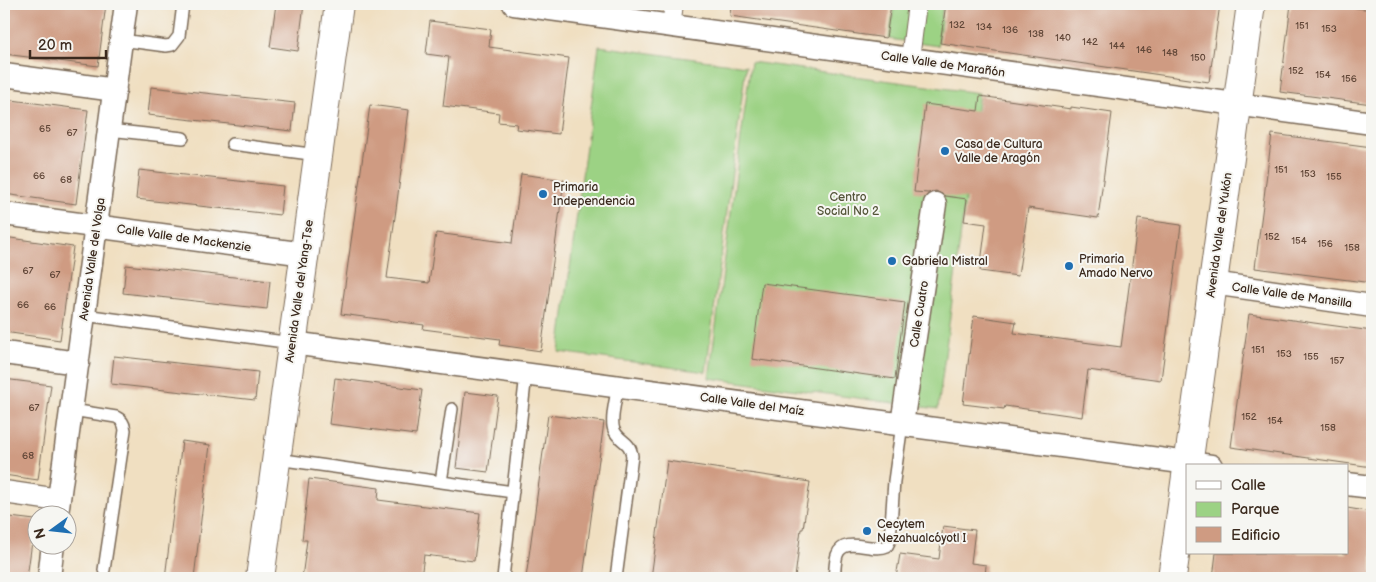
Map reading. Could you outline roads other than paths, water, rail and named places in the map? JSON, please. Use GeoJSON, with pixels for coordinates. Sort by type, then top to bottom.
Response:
{"type":"FeatureCollection","features":[{"type":"Feature","properties":{"kind":"street","name":"Avenida Valle del Volga"},"geometry":{"type":"LineString","coordinates":[[58,504],[126,4]]}},
{"type":"Feature","properties":{"kind":"street","name":"Avenida Valle del Yang-Tse"},"geometry":{"type":"LineString","coordinates":[[260,578],[339,4]]}},
{"type":"Feature","properties":{"kind":"street","name":"Calle Valle de Marañón"},"geometry":{"type":"LineString","coordinates":[[514,4],[1372,123]]}},
{"type":"Feature","properties":{"kind":"street"},"geometry":{"type":"LineString","coordinates":[[671,26],[674,4]]}},
{"type":"Feature","properties":{"kind":"street"},"geometry":{"type":"LineString","coordinates":[[910,59],[917,4]]}},
{"type":"Feature","properties":{"kind":"street","name":"Avenida Valle del Yukón"},"geometry":{"type":"LineString","coordinates":[[1193,464],[1212,284],[1251,4]]}},
{"type":"Feature","properties":{"kind":"street"},"geometry":{"type":"LineString","coordinates":[[4,75],[115,90]]}},
{"type":"Feature","properties":{"kind":"street","name":"Calle Cuatro"},"geometry":{"type":"LineString","coordinates":[[902,424],[935,204]]}},
{"type":"Feature","properties":{"kind":"street","name":"Calle Valle de Mackenzie"},"geometry":{"type":"LineString","coordinates":[[4,214],[305,254]]}},
{"type":"Feature","properties":{"kind":"street","name":"Calle Valle de Mansilla"},"geometry":{"type":"LineString","coordinates":[[1212,284],[1372,306]]}},
{"type":"Feature","properties":{"kind":"street","name":"Calle Valle del Maíz"},"geometry":{"type":"LineString","coordinates":[[292,343],[902,424],[1186,465]]}},
{"type":"Feature","properties":{"kind":"street"},"geometry":{"type":"LineString","coordinates":[[4,353],[78,363]]}},
{"type":"Feature","properties":{"kind":"street"},"geometry":{"type":"LineString","coordinates":[[1348,484],[1372,487]]}},
{"type":"Feature","properties":{"kind":"street"},"geometry":{"type":"LineString","coordinates":[[4,492],[47,504]]}},
{"type":"Feature","properties":{"kind":"street","name":"Avenida Valle del Yukón"},"geometry":{"type":"LineString","coordinates":[[1172,578],[1186,503]]}},
{"type":"Feature","properties":{"kind":"street"},"geometry":{"type":"LineString","coordinates":[[49,578],[52,554]]}},
{"type":"Feature","properties":{"kind":"lane"},"geometry":{"type":"LineString","coordinates":[[122,40],[166,46],[172,45],[179,36],[183,4]]}},
{"type":"Feature","properties":{"kind":"lane"},"geometry":{"type":"LineString","coordinates":[[109,130],[183,138]]}},
{"type":"Feature","properties":{"kind":"lane"},"geometry":{"type":"LineString","coordinates":[[232,144],[318,155]]}},
{"type":"Feature","properties":{"kind":"lane"},"geometry":{"type":"LineString","coordinates":[[84,315],[292,343]]}},
{"type":"Feature","properties":{"kind":"lane"},"geometry":{"type":"LineString","coordinates":[[504,578],[526,374]]}},
{"type":"Feature","properties":{"kind":"lane"},"geometry":{"type":"LineString","coordinates":[[616,578],[632,456],[631,448],[627,442],[618,436],[614,430],[613,423],[618,386]]}},
{"type":"Feature","properties":{"kind":"lane"},"geometry":{"type":"LineString","coordinates":[[440,482],[452,409]]}},
{"type":"Feature","properties":{"kind":"lane"},"geometry":{"type":"LineString","coordinates":[[72,410],[116,417],[125,424],[104,570]]}},
{"type":"Feature","properties":{"kind":"lane"},"geometry":{"type":"LineString","coordinates":[[834,578],[837,555],[842,547],[849,545],[882,549],[887,546],[890,540],[894,481],[902,424]]}},
{"type":"Feature","properties":{"kind":"lane"},"geometry":{"type":"LineString","coordinates":[[277,459],[512,492]]}},
{"type":"Feature","properties":{"kind":"place","name":"Casa de Cultura Valle de Aragón"},"geometry":{"type":"Point","coordinates":[945,151]}},
{"type":"Feature","properties":{"kind":"place","name":"Primaria Independencia"},"geometry":{"type":"Point","coordinates":[543,194]}},
{"type":"Feature","properties":{"kind":"place","name":"Gabriela Mistral"},"geometry":{"type":"Point","coordinates":[892,261]}},
{"type":"Feature","properties":{"kind":"place","name":"Primaria Amado Nervo"},"geometry":{"type":"Point","coordinates":[1069,266]}},
{"type":"Feature","properties":{"kind":"place","name":"Cecytem Nezahualcóyotl I"},"geometry":{"type":"Point","coordinates":[867,531]}},
{"type":"Feature","properties":{"kind":"park label","name":"Centro Social No 2"},"geometry":{"type":"Point","coordinates":[848,204]}}]}
